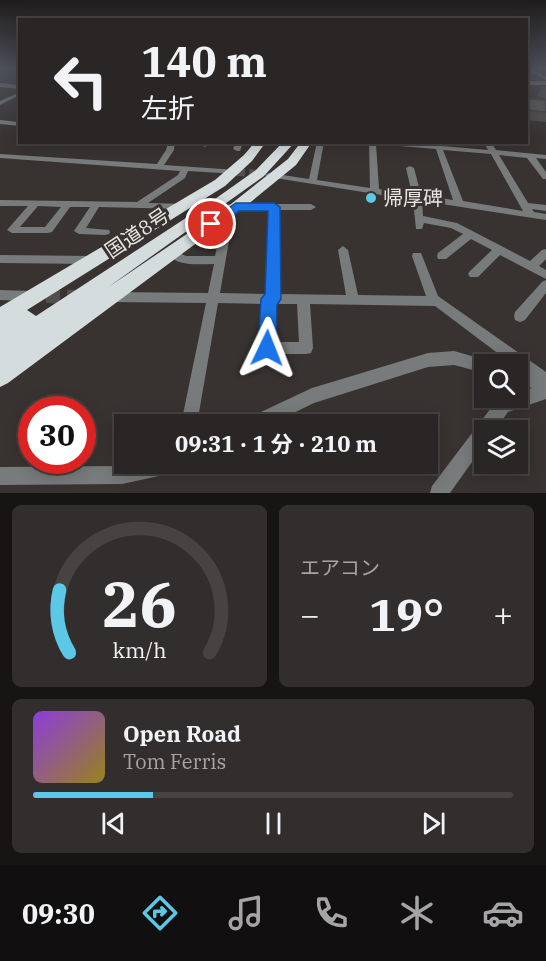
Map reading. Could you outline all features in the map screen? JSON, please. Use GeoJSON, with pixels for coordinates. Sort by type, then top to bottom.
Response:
{"type":"FeatureCollection","features":[{"type":"Feature","properties":{"kind":"highway"},"geometry":{"type":"LineString","coordinates":[[192,205],[235,172],[259,144]]}},
{"type":"Feature","properties":{"kind":"highway"},"geometry":{"type":"LineString","coordinates":[[0,317],[40,296],[93,260],[208,196],[250,166],[269,144]]}},
{"type":"Feature","properties":{"kind":"highway","name":"国道8号"},"geometry":{"type":"LineString","coordinates":[[0,337],[192,205],[245,175],[278,144]]}},
{"type":"Feature","properties":{"kind":"highway","name":"国道8号"},"geometry":{"type":"LineString","coordinates":[[0,351],[248,182],[288,144]]}},
{"type":"Feature","properties":{"kind":"highway"},"geometry":{"type":"LineString","coordinates":[[146,253],[159,248],[232,199],[283,160],[297,144]]}},
{"type":"Feature","properties":{"kind":"highway"},"geometry":{"type":"LineString","coordinates":[[0,375],[103,297],[171,253],[230,209],[292,162],[306,144]]}},
{"type":"Feature","properties":{"kind":"street"},"geometry":{"type":"LineString","coordinates":[[0,103],[18,94]]}},
{"type":"Feature","properties":{"kind":"street"},"geometry":{"type":"LineString","coordinates":[[0,122],[18,124]]}},
{"type":"Feature","properties":{"kind":"street"},"geometry":{"type":"LineString","coordinates":[[160,165],[172,144]]}},
{"type":"Feature","properties":{"kind":"street"},"geometry":{"type":"LineString","coordinates":[[313,181],[321,144]]}},
{"type":"Feature","properties":{"kind":"street"},"geometry":{"type":"LineString","coordinates":[[374,144],[375,192]]}},
{"type":"Feature","properties":{"kind":"street"},"geometry":{"type":"LineString","coordinates":[[417,144],[546,157]]}},
{"type":"Feature","properties":{"kind":"street"},"geometry":{"type":"LineString","coordinates":[[469,144],[472,151]]}},
{"type":"Feature","properties":{"kind":"street"},"geometry":{"type":"LineString","coordinates":[[488,144],[530,214]]}},
{"type":"Feature","properties":{"kind":"street"},"geometry":{"type":"LineString","coordinates":[[439,145],[459,204]]}},
{"type":"Feature","properties":{"kind":"street"},"geometry":{"type":"LineString","coordinates":[[0,156],[160,165],[235,172]]}},
{"type":"Feature","properties":{"kind":"street"},"geometry":{"type":"LineString","coordinates":[[530,156],[546,177]]}},
{"type":"Feature","properties":{"kind":"street"},"geometry":{"type":"LineString","coordinates":[[139,205],[182,176],[185,168]]}},
{"type":"Feature","properties":{"kind":"street"},"geometry":{"type":"LineString","coordinates":[[410,168],[417,198],[419,223],[454,225],[546,275]]}},
{"type":"Feature","properties":{"kind":"street"},"geometry":{"type":"LineString","coordinates":[[272,175],[546,217]]}},
{"type":"Feature","properties":{"kind":"street"},"geometry":{"type":"LineString","coordinates":[[0,203],[192,205]]}},
{"type":"Feature","properties":{"kind":"street"},"geometry":{"type":"LineString","coordinates":[[35,204],[12,230],[48,230],[69,204]]}},
{"type":"Feature","properties":{"kind":"street"},"geometry":{"type":"LineString","coordinates":[[96,205],[79,231],[105,232]]}},
{"type":"Feature","properties":{"kind":"street"},"geometry":{"type":"LineString","coordinates":[[524,205],[546,208]]}},
{"type":"Feature","properties":{"kind":"street"},"geometry":{"type":"LineString","coordinates":[[274,207],[267,348],[306,348],[303,299]]}},
{"type":"Feature","properties":{"kind":"street"},"geometry":{"type":"LineString","coordinates":[[191,414],[230,209],[311,207]]}},
{"type":"Feature","properties":{"kind":"street"},"geometry":{"type":"LineString","coordinates":[[442,255],[470,234]]}},
{"type":"Feature","properties":{"kind":"street"},"geometry":{"type":"LineString","coordinates":[[343,250],[353,300]]}},
{"type":"Feature","properties":{"kind":"street"},"geometry":{"type":"LineString","coordinates":[[474,274],[499,250]]}},
{"type":"Feature","properties":{"kind":"street"},"geometry":{"type":"LineString","coordinates":[[171,253],[184,260],[220,260]]}},
{"type":"Feature","properties":{"kind":"street"},"geometry":{"type":"LineString","coordinates":[[531,267],[546,253]]}},
{"type":"Feature","properties":{"kind":"street"},"geometry":{"type":"LineString","coordinates":[[417,256],[434,301]]}},
{"type":"Feature","properties":{"kind":"street"},"geometry":{"type":"LineString","coordinates":[[0,260],[93,260]]}},
{"type":"Feature","properties":{"kind":"street"},"geometry":{"type":"LineString","coordinates":[[520,316],[546,285]]}},
{"type":"Feature","properties":{"kind":"street"},"geometry":{"type":"LineString","coordinates":[[0,295],[40,296]]}},
{"type":"Feature","properties":{"kind":"street"},"geometry":{"type":"LineString","coordinates":[[103,297],[437,301],[546,383]]}},
{"type":"Feature","properties":{"kind":"street"},"geometry":{"type":"LineString","coordinates":[[275,414],[319,393],[428,360],[454,358],[474,363]]}},
{"type":"Feature","properties":{"kind":"street"},"geometry":{"type":"LineString","coordinates":[[528,378],[546,383]]}},
{"type":"Feature","properties":{"kind":"street"},"geometry":{"type":"LineString","coordinates":[[493,420],[503,406],[546,391]]}},
{"type":"Feature","properties":{"kind":"street"},"geometry":{"type":"LineString","coordinates":[[439,493],[474,446]]}},
{"type":"Feature","properties":{"kind":"street"},"geometry":{"type":"LineString","coordinates":[[1,478],[127,474]]}},
{"type":"Feature","properties":{"kind":"building"},"geometry":{"type":"Polygon","coordinates":[[[528,98],[546,100],[546,112],[528,110],[528,98]]]}},
{"type":"Feature","properties":{"kind":"tunnel"},"geometry":{"type":"LineString","coordinates":[[237,172],[263,174]]}},
{"type":"Feature","properties":{"kind":"tunnel"},"geometry":{"type":"LineString","coordinates":[[190,206],[226,207]]}},
{"type":"Feature","properties":{"kind":"tunnel"},"geometry":{"type":"LineString","coordinates":[[46,296],[79,297]]}},
{"type":"Feature","properties":{"kind":"place","name":"帰厚碑"},"geometry":{"type":"Point","coordinates":[371,198]}},
{"type":"Feature","properties":{"kind":"route"},"geometry":{"type":"LineString","coordinates":[[211,224],[236,207],[274,207],[273,299],[269,299],[267,348]]}}]}
